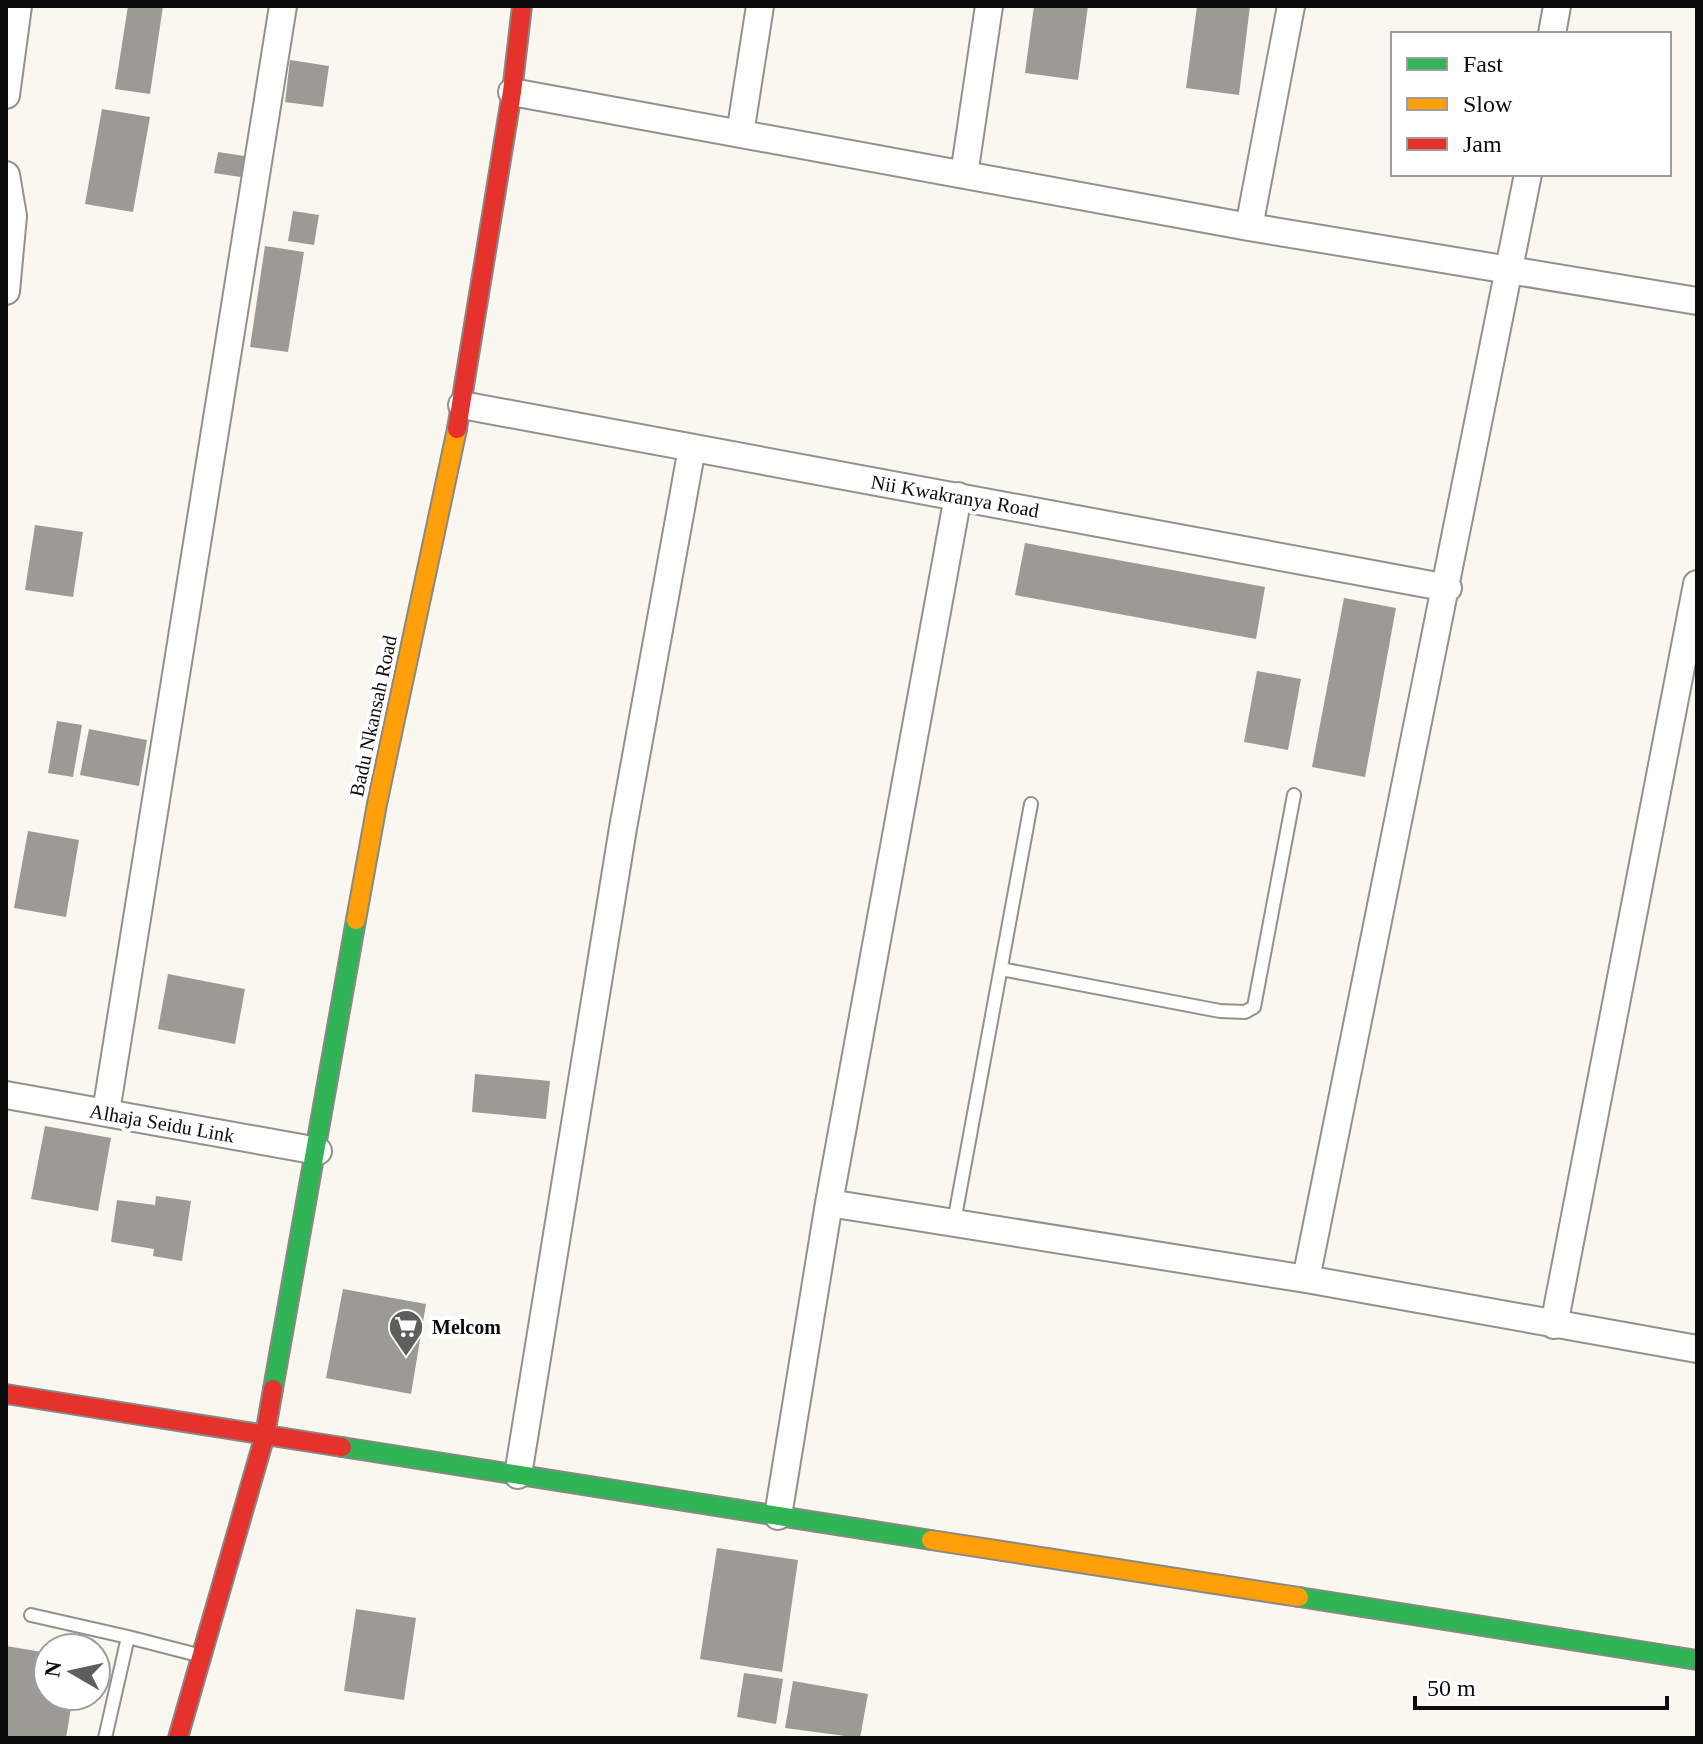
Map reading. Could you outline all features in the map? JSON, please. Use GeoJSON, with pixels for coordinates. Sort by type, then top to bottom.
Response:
{"type":"FeatureCollection","features":[{"type":"Feature","properties":{"kind":"street"},"geometry":{"type":"LineString","coordinates":[[6,95],[18,6]]}},
{"type":"Feature","properties":{"kind":"street"},"geometry":{"type":"LineString","coordinates":[[106,1112],[283,6]]}},
{"type":"Feature","properties":{"kind":"street","name":"Badu Nkansah Road"},"geometry":{"type":"LineString","coordinates":[[178,1738],[265,1435],[318,1151],[377,804],[462,405],[512,92],[522,6]]}},
{"type":"Feature","properties":{"kind":"street"},"geometry":{"type":"LineString","coordinates":[[740,134],[760,6]]}},
{"type":"Feature","properties":{"kind":"street"},"geometry":{"type":"LineString","coordinates":[[964,175],[989,6]]}},
{"type":"Feature","properties":{"kind":"street"},"geometry":{"type":"LineString","coordinates":[[1249,227],[1291,6]]}},
{"type":"Feature","properties":{"kind":"street"},"geometry":{"type":"LineString","coordinates":[[1552,32],[1557,6]]}},
{"type":"Feature","properties":{"kind":"street"},"geometry":{"type":"LineString","coordinates":[[512,92],[1249,227],[1697,301]]}},
{"type":"Feature","properties":{"kind":"street"},"geometry":{"type":"LineString","coordinates":[[6,175],[13,216],[6,291]]}},
{"type":"Feature","properties":{"kind":"street"},"geometry":{"type":"LineString","coordinates":[[1306,1279],[1448,588],[1528,176]]}},
{"type":"Feature","properties":{"kind":"street","name":"Nii Kwakranya Road"},"geometry":{"type":"LineString","coordinates":[[462,405],[1448,588]]}},
{"type":"Feature","properties":{"kind":"street"},"geometry":{"type":"LineString","coordinates":[[518,1475],[623,828],[692,448]]}},
{"type":"Feature","properties":{"kind":"street"},"geometry":{"type":"LineString","coordinates":[[778,1516],[829,1203],[958,496]]}},
{"type":"Feature","properties":{"kind":"street"},"geometry":{"type":"LineString","coordinates":[[1554,1325],[1697,584]]}},
{"type":"Feature","properties":{"kind":"street","name":"Alhaja Seidu Link"},"geometry":{"type":"LineString","coordinates":[[6,1095],[318,1151]]}},
{"type":"Feature","properties":{"kind":"street"},"geometry":{"type":"LineString","coordinates":[[829,1203],[1306,1279],[1697,1349]]}},
{"type":"Feature","properties":{"kind":"street"},"geometry":{"type":"LineString","coordinates":[[6,1394],[1697,1660]]}},
{"type":"Feature","properties":{"kind":"lane"},"geometry":{"type":"LineString","coordinates":[[1001,969],[1220,1011],[1245,1012],[1254,1007],[1294,795]]}},
{"type":"Feature","properties":{"kind":"lane"},"geometry":{"type":"LineString","coordinates":[[954,1222],[1031,804]]}},
{"type":"Feature","properties":{"kind":"lane"},"geometry":{"type":"LineString","coordinates":[[31,1615],[201,1656]]}},
{"type":"Feature","properties":{"kind":"lane"},"geometry":{"type":"LineString","coordinates":[[105,1738],[128,1637]]}},
{"type":"Feature","properties":{"kind":"building"},"geometry":{"type":"Polygon","coordinates":[[[128,6],[163,6],[150,94],[115,89],[128,6]]]}},
{"type":"Feature","properties":{"kind":"building"},"geometry":{"type":"Polygon","coordinates":[[[1034,6],[1088,6],[1078,80],[1025,73],[1034,6]]]}},
{"type":"Feature","properties":{"kind":"building"},"geometry":{"type":"Polygon","coordinates":[[[1197,6],[1250,6],[1239,95],[1186,88],[1197,6]]]}},
{"type":"Feature","properties":{"kind":"building"},"geometry":{"type":"Polygon","coordinates":[[[290,60],[329,66],[323,107],[285,102],[290,60]]]}},
{"type":"Feature","properties":{"kind":"building"},"geometry":{"type":"Polygon","coordinates":[[[102,109],[150,117],[133,212],[85,204],[102,109]]]}},
{"type":"Feature","properties":{"kind":"building"},"geometry":{"type":"Polygon","coordinates":[[[218,152],[251,157],[247,178],[214,173],[218,152]]]}},
{"type":"Feature","properties":{"kind":"building"},"geometry":{"type":"Polygon","coordinates":[[[293,211],[319,215],[314,245],[288,241],[293,211]]]}},
{"type":"Feature","properties":{"kind":"building"},"geometry":{"type":"Polygon","coordinates":[[[265,246],[304,252],[288,352],[250,347],[265,246]]]}},
{"type":"Feature","properties":{"kind":"building"},"geometry":{"type":"Polygon","coordinates":[[[35,525],[83,532],[73,597],[25,590],[35,525]]]}},
{"type":"Feature","properties":{"kind":"building"},"geometry":{"type":"Polygon","coordinates":[[[1025,543],[1265,587],[1256,639],[1015,595],[1025,543]]]}},
{"type":"Feature","properties":{"kind":"building"},"geometry":{"type":"Polygon","coordinates":[[[1344,598],[1396,608],[1365,777],[1312,767],[1344,598]]]}},
{"type":"Feature","properties":{"kind":"building"},"geometry":{"type":"Polygon","coordinates":[[[1257,671],[1301,679],[1288,750],[1244,742],[1257,671]]]}},
{"type":"Feature","properties":{"kind":"building"},"geometry":{"type":"Polygon","coordinates":[[[57,721],[82,725],[73,777],[48,773],[57,721]]]}},
{"type":"Feature","properties":{"kind":"building"},"geometry":{"type":"Polygon","coordinates":[[[89,729],[147,740],[139,786],[80,775],[89,729]]]}},
{"type":"Feature","properties":{"kind":"building"},"geometry":{"type":"Polygon","coordinates":[[[28,831],[79,840],[66,917],[14,908],[28,831]]]}},
{"type":"Feature","properties":{"kind":"building"},"geometry":{"type":"Polygon","coordinates":[[[168,974],[245,989],[235,1044],[158,1029],[168,974]]]}},
{"type":"Feature","properties":{"kind":"building"},"geometry":{"type":"Polygon","coordinates":[[[475,1074],[550,1081],[546,1119],[472,1112],[475,1074]]]}},
{"type":"Feature","properties":{"kind":"building"},"geometry":{"type":"Polygon","coordinates":[[[45,1126],[111,1138],[98,1211],[31,1199],[45,1126]]]}},
{"type":"Feature","properties":{"kind":"building"},"geometry":{"type":"Polygon","coordinates":[[[156,1196],[191,1201],[182,1261],[153,1256],[154,1249],[111,1242],[117,1200],[155,1205],[156,1196]]]}},
{"type":"Feature","properties":{"kind":"building"},"geometry":{"type":"Polygon","coordinates":[[[343,1289],[426,1304],[411,1394],[326,1378],[343,1289]]]}},
{"type":"Feature","properties":{"kind":"building"},"geometry":{"type":"Polygon","coordinates":[[[717,1548],[798,1560],[782,1672],[700,1659],[717,1548]]]}},
{"type":"Feature","properties":{"kind":"building"},"geometry":{"type":"Polygon","coordinates":[[[356,1609],[416,1618],[404,1700],[344,1691],[356,1609]]]}},
{"type":"Feature","properties":{"kind":"building"},"geometry":{"type":"Polygon","coordinates":[[[6,1646],[32,1650],[32,1712],[70,1712],[66,1738],[6,1738],[6,1646]]]}},
{"type":"Feature","properties":{"kind":"building"},"geometry":{"type":"Polygon","coordinates":[[[744,1673],[783,1679],[776,1724],[737,1717],[744,1673]]]}},
{"type":"Feature","properties":{"kind":"building"},"geometry":{"type":"Polygon","coordinates":[[[793,1681],[868,1694],[860,1738],[785,1728],[793,1681]]]}},
{"type":"Feature","properties":{"kind":"traffic: fast"},"geometry":{"type":"LineString","coordinates":[[273,1389],[356,920]]}},
{"type":"Feature","properties":{"kind":"traffic: fast"},"geometry":{"type":"LineString","coordinates":[[342,1447],[931,1540]]}},
{"type":"Feature","properties":{"kind":"traffic: fast"},"geometry":{"type":"LineString","coordinates":[[1299,1597],[1697,1660]]}},
{"type":"Feature","properties":{"kind":"traffic: slow"},"geometry":{"type":"LineString","coordinates":[[356,920],[377,804],[457,429]]}},
{"type":"Feature","properties":{"kind":"traffic: slow"},"geometry":{"type":"LineString","coordinates":[[931,1540],[1299,1597]]}},
{"type":"Feature","properties":{"kind":"traffic: jam"},"geometry":{"type":"LineString","coordinates":[[457,429],[512,92],[522,6]]}},
{"type":"Feature","properties":{"kind":"traffic: jam"},"geometry":{"type":"LineString","coordinates":[[178,1738],[265,1435],[273,1389]]}},
{"type":"Feature","properties":{"kind":"traffic: jam"},"geometry":{"type":"LineString","coordinates":[[6,1394],[342,1447]]}},
{"type":"Feature","properties":{"kind":"place","name":"Melcom"},"geometry":{"type":"Point","coordinates":[406,1358]}}]}
